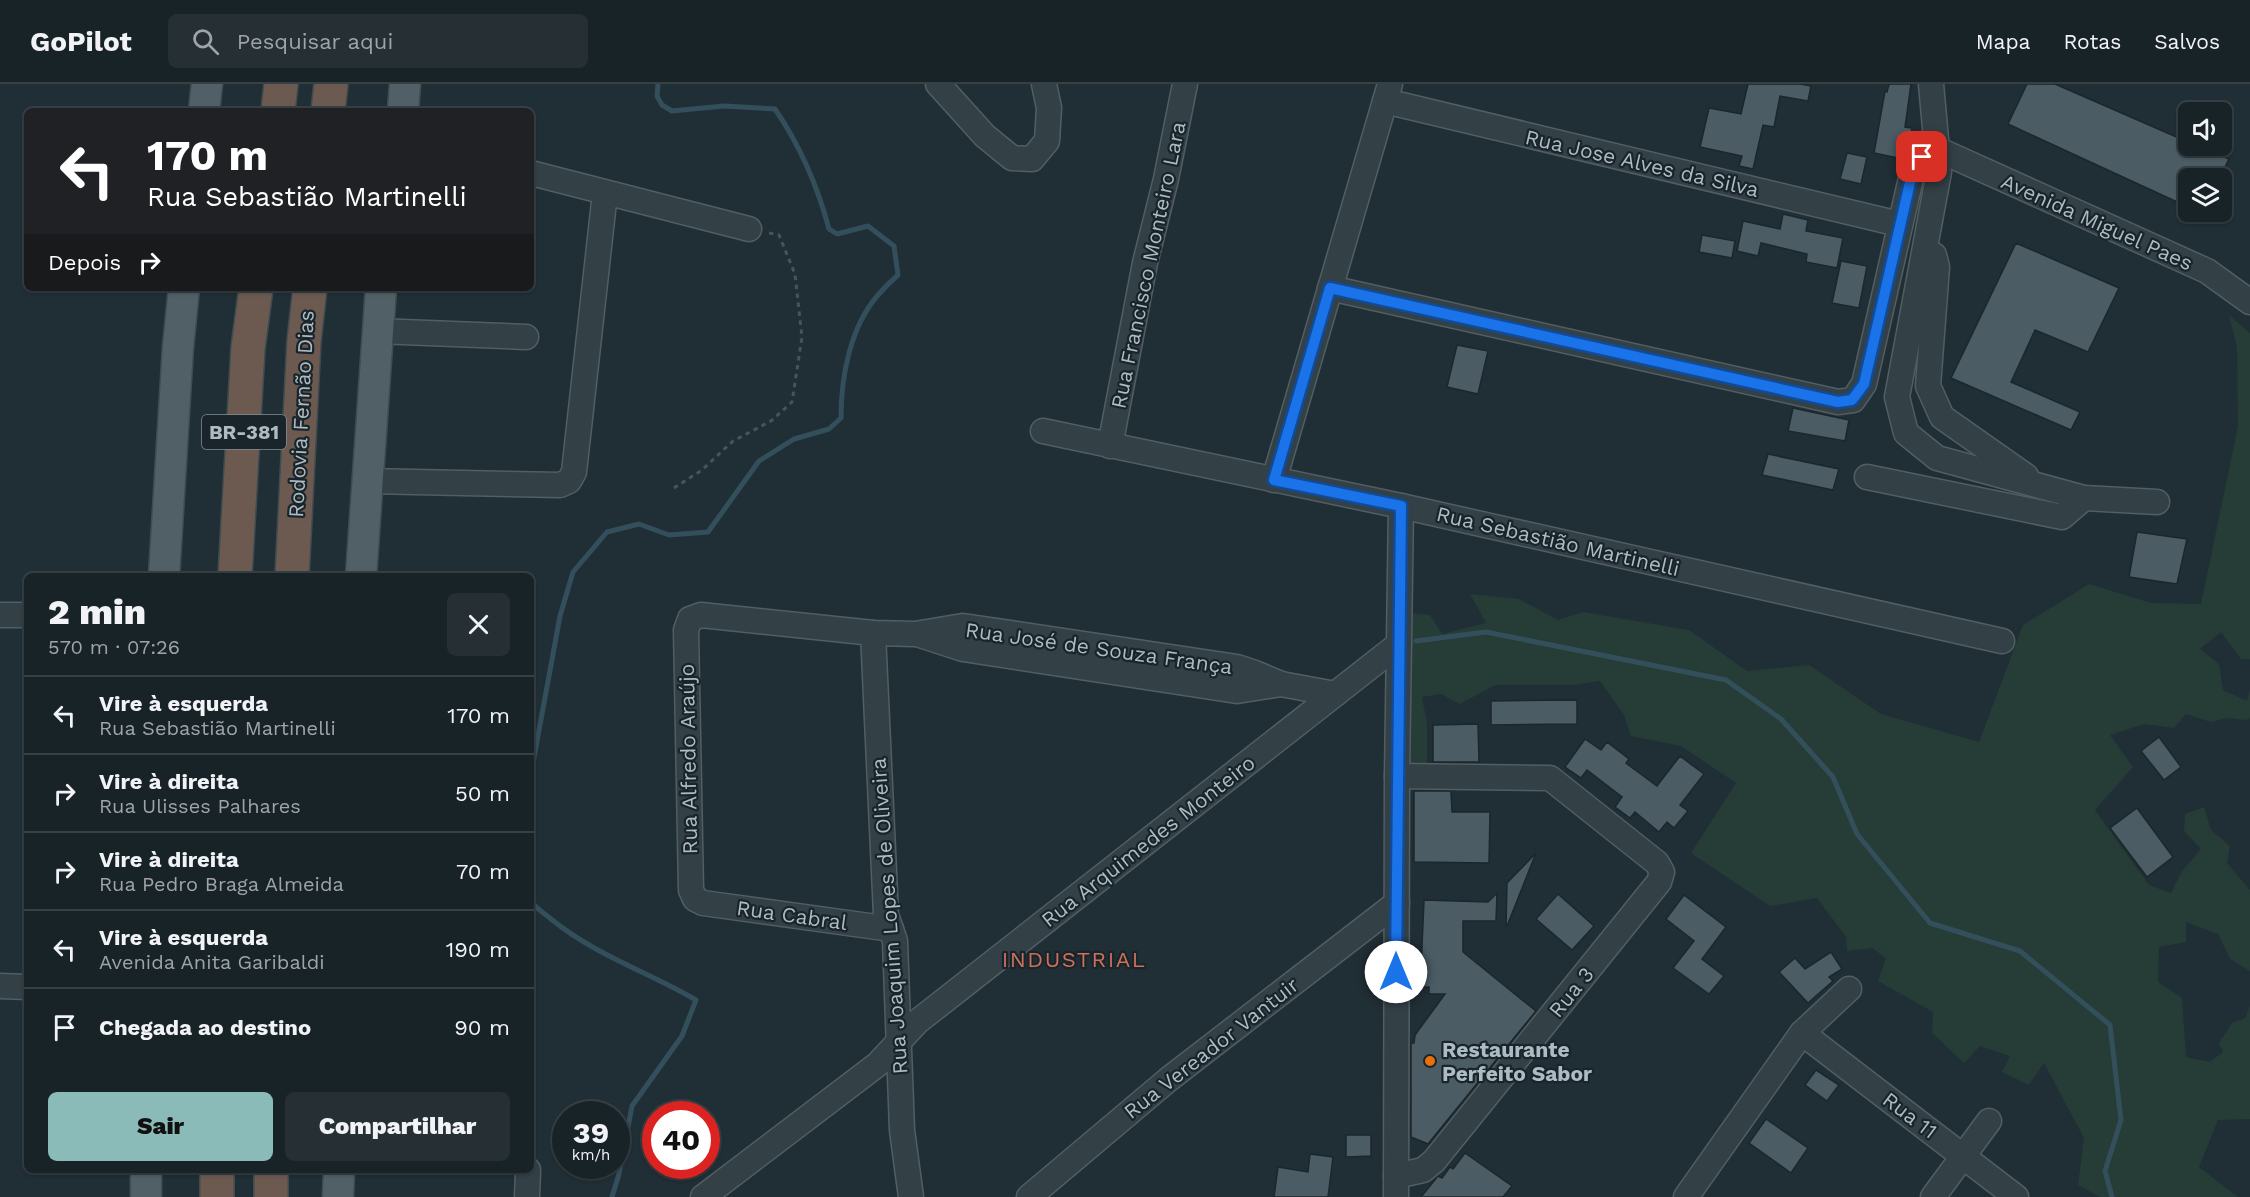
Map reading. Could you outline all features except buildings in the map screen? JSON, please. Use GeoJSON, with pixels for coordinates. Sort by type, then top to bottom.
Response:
{"type":"FeatureCollection","features":[{"type":"Feature","properties":{"kind":"highway"},"geometry":{"type":"LineString","coordinates":[[278,108],[281,84]]}},
{"type":"Feature","properties":{"kind":"highway"},"geometry":{"type":"LineString","coordinates":[[328,108],[331,84]]}},
{"type":"Feature","properties":{"kind":"highway","name":"BR-381"},"geometry":{"type":"LineString","coordinates":[[235,573],[248,348],[256,291]]}},
{"type":"Feature","properties":{"kind":"highway","name":"Rodovia Fernão Dias"},"geometry":{"type":"LineString","coordinates":[[292,573],[304,341],[310,291]]}},
{"type":"Feature","properties":{"kind":"highway"},"geometry":{"type":"LineString","coordinates":[[217,1173],[217,1197]]}},
{"type":"Feature","properties":{"kind":"highway"},"geometry":{"type":"LineString","coordinates":[[271,1173],[271,1197]]}},
{"type":"Feature","properties":{"kind":"main road"},"geometry":{"type":"LineString","coordinates":[[204,108],[207,84]]}},
{"type":"Feature","properties":{"kind":"main road"},"geometry":{"type":"LineString","coordinates":[[402,108],[405,84]]}},
{"type":"Feature","properties":{"kind":"main road"},"geometry":{"type":"LineString","coordinates":[[164,573],[178,347],[184,291]]}},
{"type":"Feature","properties":{"kind":"main road"},"geometry":{"type":"LineString","coordinates":[[361,573],[381,291]]}},
{"type":"Feature","properties":{"kind":"main road"},"geometry":{"type":"LineString","coordinates":[[146,1173],[146,1197]]}},
{"type":"Feature","properties":{"kind":"main road"},"geometry":{"type":"LineString","coordinates":[[338,1197],[339,1173]]}},
{"type":"Feature","properties":{"kind":"street"},"geometry":{"type":"LineString","coordinates":[[938,84],[985,136],[1012,158],[1032,159],[1047,141],[1049,108],[1044,84]]}},
{"type":"Feature","properties":{"kind":"street","name":"Rua Francisco Monteiro Lara"},"geometry":{"type":"LineString","coordinates":[[1110,446],[1145,262],[1167,178],[1185,84]]}},
{"type":"Feature","properties":{"kind":"street"},"geometry":{"type":"LineString","coordinates":[[1931,84],[1939,150],[1939,172],[1897,397],[1906,433],[1937,458],[2084,498],[2157,502]]}},
{"type":"Feature","properties":{"kind":"street"},"geometry":{"type":"LineString","coordinates":[[1274,480],[1386,89]]}},
{"type":"Feature","properties":{"kind":"street","name":"Rua Jose Alves da Silva"},"geometry":{"type":"LineString","coordinates":[[1386,89],[1899,224]]}},
{"type":"Feature","properties":{"kind":"street"},"geometry":{"type":"LineString","coordinates":[[1330,288],[1838,402],[1852,400],[1864,384],[1911,178],[1922,157],[1939,150]]}},
{"type":"Feature","properties":{"kind":"street","name":"Avenida Miguel Paes"},"geometry":{"type":"LineString","coordinates":[[1939,150],[2207,271],[2250,302]]}},
{"type":"Feature","properties":{"kind":"street"},"geometry":{"type":"LineString","coordinates":[[534,173],[749,229]]}},
{"type":"Feature","properties":{"kind":"street"},"geometry":{"type":"LineString","coordinates":[[367,481],[560,484],[569,481],[574,472],[605,193]]}},
{"type":"Feature","properties":{"kind":"street"},"geometry":{"type":"LineString","coordinates":[[1929,232],[1937,267],[1928,386],[1942,417],[2039,486]]}},
{"type":"Feature","properties":{"kind":"street"},"geometry":{"type":"LineString","coordinates":[[377,331],[526,338]]}},
{"type":"Feature","properties":{"kind":"street","name":"Rua Sebastião Martinelli"},"geometry":{"type":"LineString","coordinates":[[1043,431],[1401,506],[2002,641]]}},
{"type":"Feature","properties":{"kind":"street"},"geometry":{"type":"LineString","coordinates":[[1867,477],[2062,517],[2084,498]]}},
{"type":"Feature","properties":{"kind":"street"},"geometry":{"type":"LineString","coordinates":[[1396,1187],[1396,903],[1401,506]]}},
{"type":"Feature","properties":{"kind":"street"},"geometry":{"type":"LineString","coordinates":[[0,615],[24,615]]}},
{"type":"Feature","properties":{"kind":"street","name":"Rua José de Souza França"},"geometry":{"type":"LineString","coordinates":[[690,619],[701,615],[873,633],[915,634],[963,649],[1237,691],[1281,684],[1335,694]]}},
{"type":"Feature","properties":{"kind":"street","name":"Rua Alfredo Araújo"},"geometry":{"type":"LineString","coordinates":[[690,619],[686,630],[691,890],[695,899]]}},
{"type":"Feature","properties":{"kind":"street","name":"Rua Joaquim Lopes de Oliveira"},"geometry":{"type":"LineString","coordinates":[[873,633],[886,915],[895,941],[902,1130],[911,1197]]}},
{"type":"Feature","properties":{"kind":"street","name":"Rua Arquimedes Monteiro"},"geometry":{"type":"LineString","coordinates":[[703,1197],[878,1064],[926,1014],[1399,644]]}},
{"type":"Feature","properties":{"kind":"street","name":"Rua 3"},"geometry":{"type":"LineString","coordinates":[[1396,1187],[1434,1161],[1659,882],[1662,872],[1657,863],[1550,778],[1397,776]]}},
{"type":"Feature","properties":{"kind":"street","name":"Rua Cabral"},"geometry":{"type":"LineString","coordinates":[[695,899],[703,903],[891,929]]}},
{"type":"Feature","properties":{"kind":"street","name":"Rua Vereador Vantuir"},"geometry":{"type":"LineString","coordinates":[[1029,1197],[1169,1079],[1396,903]]}},
{"type":"Feature","properties":{"kind":"street"},"geometry":{"type":"LineString","coordinates":[[0,986],[24,987]]}},
{"type":"Feature","properties":{"kind":"street"},"geometry":{"type":"LineString","coordinates":[[1686,1197],[1802,1033],[1849,989]]}},
{"type":"Feature","properties":{"kind":"street","name":"Rua 11"},"geometry":{"type":"LineString","coordinates":[[1802,1033],[2016,1197]]}},
{"type":"Feature","properties":{"kind":"street"},"geometry":{"type":"LineString","coordinates":[[1933,1197],[1989,1121]]}},
{"type":"Feature","properties":{"kind":"street"},"geometry":{"type":"LineString","coordinates":[[527,1197],[528,1173]]}},
{"type":"Feature","properties":{"kind":"path"},"geometry":{"type":"LineString","coordinates":[[674,488],[702,470],[733,441],[771,421],[792,402],[802,337],[795,274],[779,235],[749,229]]}},
{"type":"Feature","properties":{"kind":"green space"},"geometry":{"type":"Polygon","coordinates":[[[2229,315],[2250,333],[2250,659],[2241,659],[2221,632],[2200,649],[2219,664],[2223,690],[2247,701],[2250,689],[2250,718],[2246,720],[2227,718],[2211,722],[2186,714],[2174,728],[2144,724],[2110,735],[2133,767],[2095,810],[2149,885],[2171,893],[2182,871],[2201,849],[2184,831],[2185,814],[2204,807],[2211,830],[2230,846],[2227,863],[2250,890],[2250,971],[2230,959],[2218,934],[2186,922],[2186,942],[2159,947],[2158,982],[2182,998],[2186,1057],[2210,1062],[2223,1052],[2219,1043],[2232,1023],[2245,1018],[2250,1006],[2250,1119],[2218,1120],[2199,1167],[2238,1197],[2100,1197],[2078,1185],[2084,1138],[2044,1063],[2029,1085],[2002,1072],[2010,1056],[1980,1046],[1964,1063],[1932,1033],[1933,1012],[1878,981],[1886,958],[1872,948],[1847,951],[1846,937],[1817,898],[1770,906],[1691,853],[1736,783],[1681,746],[1631,736],[1624,715],[1600,681],[1573,685],[1495,685],[1460,704],[1441,694],[1422,697],[1427,723],[1427,764],[1404,765],[1405,613],[1430,615],[1442,634],[1486,623],[1470,594],[1519,599],[1558,620],[1583,612],[1689,630],[1747,671],[1809,665],[1881,714],[1979,742],[2023,625],[2089,584],[2151,603],[2201,604],[2238,426],[2237,348],[2229,315]]]}},
{"type":"Feature","properties":{"kind":"waterway"},"geometry":{"type":"LineString","coordinates":[[534,758],[560,616],[573,572],[607,532],[639,524],[669,535],[708,532],[759,461],[794,439],[829,429],[841,418],[845,370],[860,322],[878,295],[898,275],[894,246],[868,226],[837,234],[829,229],[807,166],[793,137],[775,109],[724,106],[672,111],[662,105],[657,96],[658,84]]}},
{"type":"Feature","properties":{"kind":"waterway"},"geometry":{"type":"LineString","coordinates":[[1416,641],[1486,632],[1726,680],[1781,719],[1833,777],[1857,834],[1930,923],[2020,951],[2110,1025],[2121,1120],[2105,1171],[2112,1197]]}},
{"type":"Feature","properties":{"kind":"waterway"},"geometry":{"type":"LineString","coordinates":[[534,904],[585,943],[696,1000],[682,1036],[632,1106],[619,1174],[612,1197]]}},
{"type":"Feature","properties":{"kind":"place","name":"Restaurante Perfeito Sabor"},"geometry":{"type":"Point","coordinates":[1430,1061]}},
{"type":"Feature","properties":{"kind":"district","name":"INDUSTRIAL"},"geometry":{"type":"Point","coordinates":[1074,959]}},
{"type":"Feature","properties":{"kind":"route"},"geometry":{"type":"LineString","coordinates":[[1396,972],[1401,506],[1274,480],[1330,288],[1838,402],[1852,400],[1864,384],[1899,224],[1911,178],[1922,157]]}}]}
